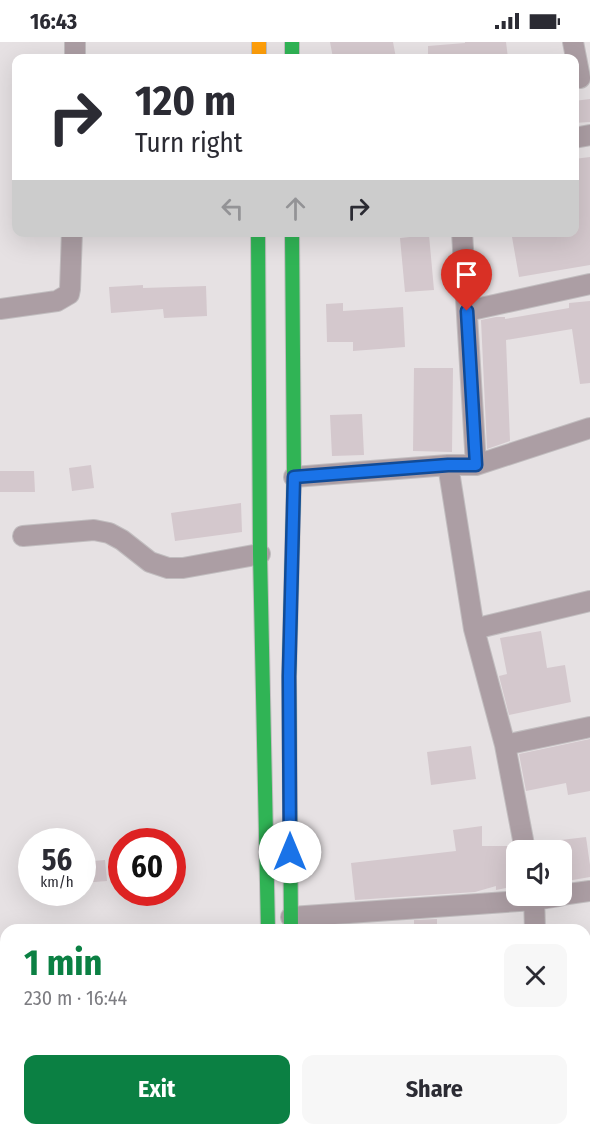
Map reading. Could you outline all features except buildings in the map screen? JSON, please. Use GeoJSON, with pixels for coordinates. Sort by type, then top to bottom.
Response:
{"type":"FeatureCollection","features":[{"type":"Feature","properties":{"kind":"main road"},"geometry":{"type":"LineString","coordinates":[[258,237],[260,554],[268,924]]}},
{"type":"Feature","properties":{"kind":"main road"},"geometry":{"type":"LineString","coordinates":[[291,924],[289,676],[294,477],[292,237]]}},
{"type":"Feature","properties":{"kind":"street"},"geometry":{"type":"LineString","coordinates":[[579,73],[580,78]]}},
{"type":"Feature","properties":{"kind":"street"},"geometry":{"type":"LineString","coordinates":[[0,309],[57,301],[69,294],[72,237]]}},
{"type":"Feature","properties":{"kind":"street"},"geometry":{"type":"LineString","coordinates":[[462,237],[476,465]]}},
{"type":"Feature","properties":{"kind":"street"},"geometry":{"type":"LineString","coordinates":[[467,311],[590,284]]}},
{"type":"Feature","properties":{"kind":"street"},"geometry":{"type":"LineString","coordinates":[[294,477],[448,465],[476,465],[590,428]]}},
{"type":"Feature","properties":{"kind":"street"},"geometry":{"type":"LineString","coordinates":[[448,465],[474,629],[505,745],[523,840]]}},
{"type":"Feature","properties":{"kind":"street"},"geometry":{"type":"LineString","coordinates":[[23,536],[94,530],[109,533],[150,562],[168,568],[194,566],[260,554]]}},
{"type":"Feature","properties":{"kind":"street"},"geometry":{"type":"LineString","coordinates":[[474,629],[590,601]]}},
{"type":"Feature","properties":{"kind":"street"},"geometry":{"type":"LineString","coordinates":[[505,745],[590,727]]}},
{"type":"Feature","properties":{"kind":"street"},"geometry":{"type":"LineString","coordinates":[[572,893],[590,891]]}},
{"type":"Feature","properties":{"kind":"street"},"geometry":{"type":"LineString","coordinates":[[291,924],[506,901]]}},
{"type":"Feature","properties":{"kind":"street"},"geometry":{"type":"LineString","coordinates":[[534,906],[534,924]]}},
{"type":"Feature","properties":{"kind":"traffic: fast"},"geometry":{"type":"LineString","coordinates":[[292,42],[292,54]]}},
{"type":"Feature","properties":{"kind":"traffic: fast"},"geometry":{"type":"LineString","coordinates":[[258,237],[260,554],[268,924]]}},
{"type":"Feature","properties":{"kind":"traffic: fast"},"geometry":{"type":"LineString","coordinates":[[291,924],[289,677],[294,477],[292,237]]}},
{"type":"Feature","properties":{"kind":"traffic: slow"},"geometry":{"type":"LineString","coordinates":[[259,42],[259,54]]}},
{"type":"Feature","properties":{"kind":"route"},"geometry":{"type":"LineString","coordinates":[[290,852],[289,676],[294,477],[448,465],[476,465],[467,311]]}}]}
